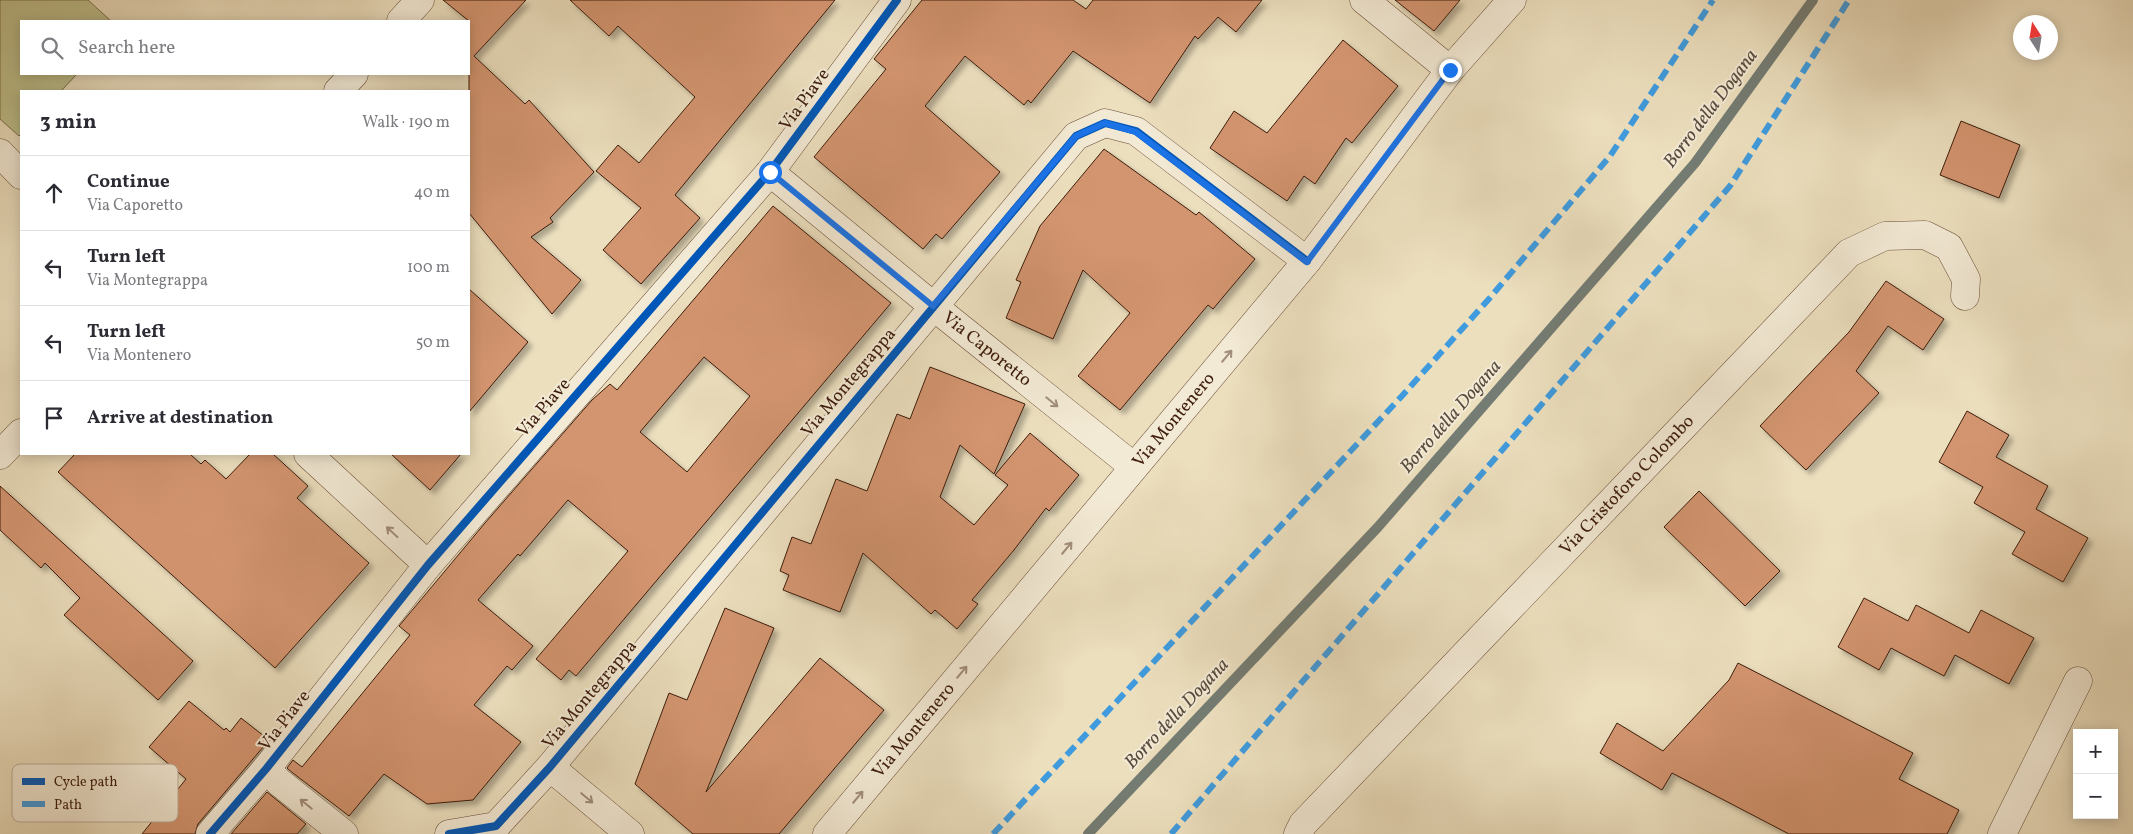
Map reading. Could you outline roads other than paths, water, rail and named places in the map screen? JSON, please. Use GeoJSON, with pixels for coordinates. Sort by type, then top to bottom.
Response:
{"type":"FeatureCollection","features":[{"type":"Feature","properties":{"kind":"street"},"geometry":{"type":"LineString","coordinates":[[402,20],[420,0]]}},
{"type":"Feature","properties":{"kind":"street","name":"Via Piave"},"geometry":{"type":"LineString","coordinates":[[210,834],[266,769],[428,565],[770,172],[897,0]]}},
{"type":"Feature","properties":{"kind":"street"},"geometry":{"type":"LineString","coordinates":[[1364,0],[1450,70]]}},
{"type":"Feature","properties":{"kind":"street","name":"Via Montenero"},"geometry":{"type":"LineString","coordinates":[[826,834],[1307,262],[1450,70],[1512,0]]}},
{"type":"Feature","properties":{"kind":"street"},"geometry":{"type":"LineString","coordinates":[[339,90],[353,75]]}},
{"type":"Feature","properties":{"kind":"street","name":"Via Montegrappa"},"geometry":{"type":"LineString","coordinates":[[449,834],[496,826],[550,767],[1076,136],[1105,123],[1136,132],[1307,262]]}},
{"type":"Feature","properties":{"kind":"street"},"geometry":{"type":"LineString","coordinates":[[0,153],[20,174]]}},
{"type":"Feature","properties":{"kind":"street","name":"Via Caporetto"},"geometry":{"type":"LineString","coordinates":[[770,172],[1134,467]]}},
{"type":"Feature","properties":{"kind":"street","name":"Via Cristoforo Colombo"},"geometry":{"type":"LineString","coordinates":[[1298,834],[1303,824],[1849,253],[1885,236],[1925,236],[1950,247],[1966,279],[1965,296]]}},
{"type":"Feature","properties":{"kind":"street"},"geometry":{"type":"LineString","coordinates":[[0,455],[20,434]]}},
{"type":"Feature","properties":{"kind":"street"},"geometry":{"type":"LineString","coordinates":[[309,455],[428,565]]}},
{"type":"Feature","properties":{"kind":"street"},"geometry":{"type":"LineString","coordinates":[[2002,834],[2078,681]]}},
{"type":"Feature","properties":{"kind":"street"},"geometry":{"type":"LineString","coordinates":[[550,767],[630,834]]}},
{"type":"Feature","properties":{"kind":"street"},"geometry":{"type":"LineString","coordinates":[[266,769],[279,782],[344,834]]}},
{"type":"Feature","properties":{"kind":"waterway","name":"Borro della Dogana"},"geometry":{"type":"LineString","coordinates":[[1088,834],[1378,527],[1695,163],[1813,0]]}}]}
